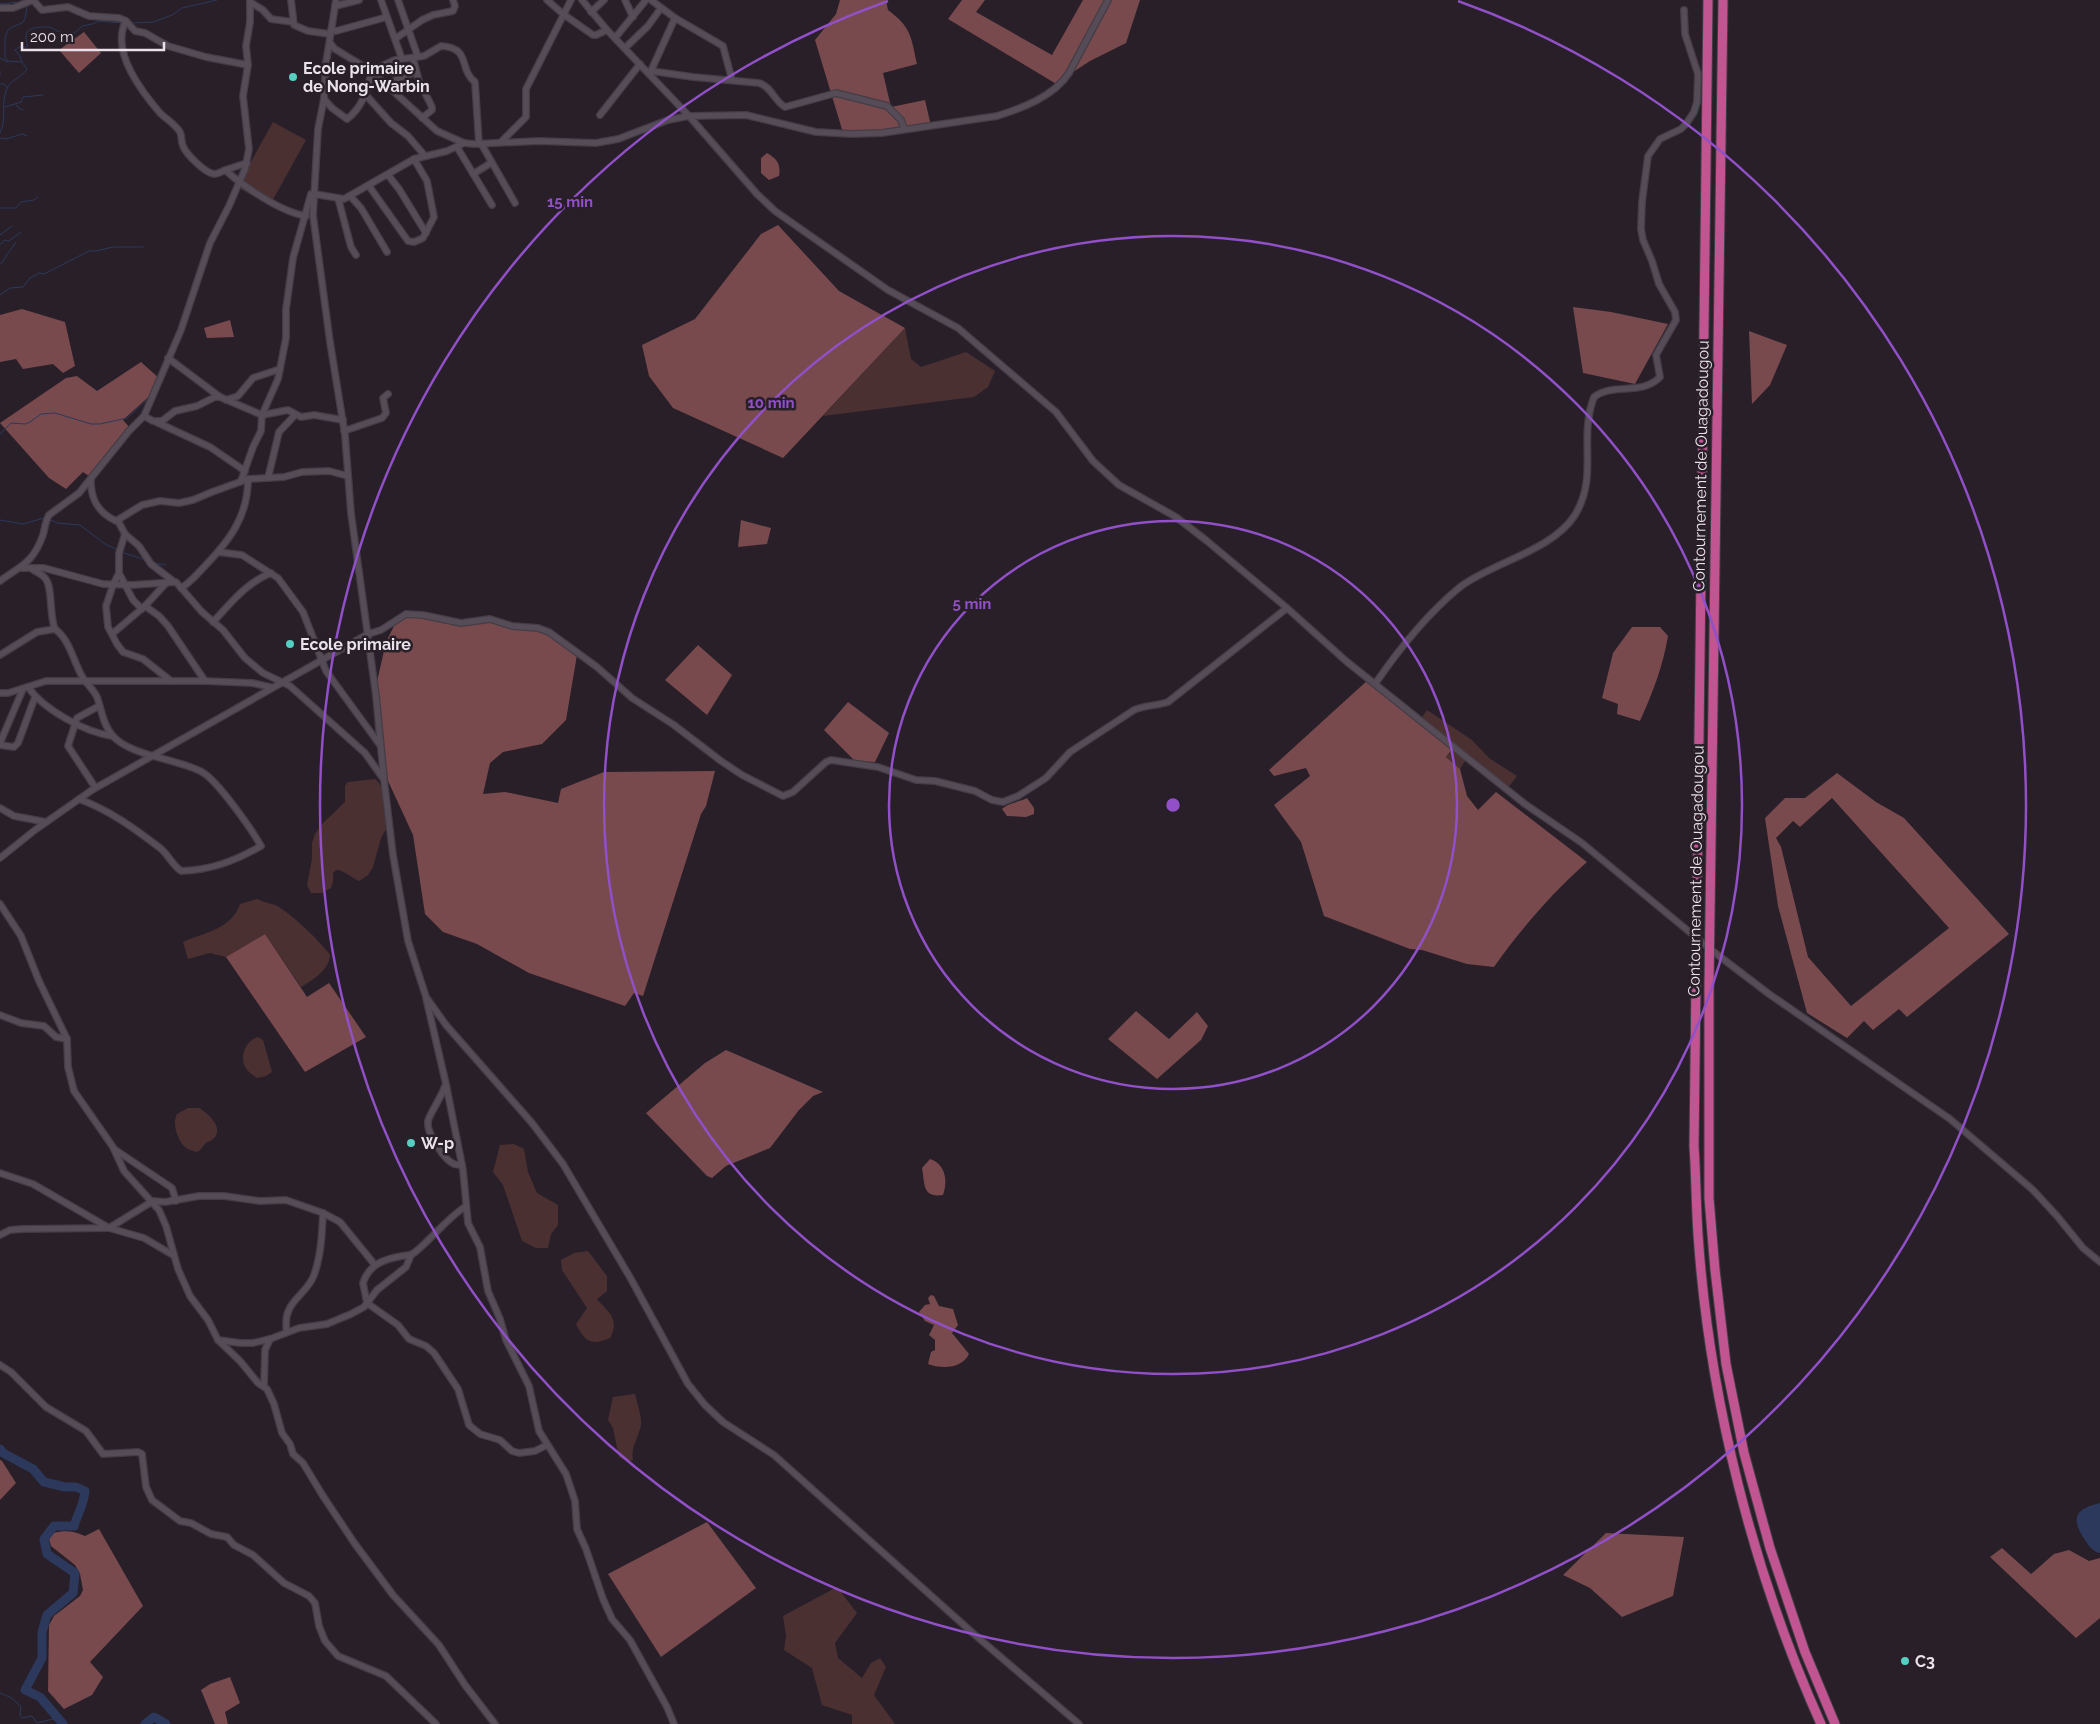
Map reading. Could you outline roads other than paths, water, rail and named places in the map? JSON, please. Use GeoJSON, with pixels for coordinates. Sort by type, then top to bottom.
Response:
{"type":"FeatureCollection","features":[{"type":"Feature","properties":{"kind":"highway","name":"Contournement de Ouagadougou"},"geometry":{"type":"LineString","coordinates":[[1708,0],[1694,1146],[1698,1234],[1703,1290],[1720,1404],[1742,1500],[1777,1617],[1802,1683],[1821,1724]]}},
{"type":"Feature","properties":{"kind":"highway","name":"Contournement de Ouagadougou"},"geometry":{"type":"LineString","coordinates":[[1723,0],[1710,949],[1709,1198],[1726,1364],[1744,1453],[1770,1548],[1804,1652],[1835,1724]]}},
{"type":"Feature","properties":{"kind":"street"},"geometry":{"type":"LineString","coordinates":[[0,8],[13,8],[33,0],[42,10],[68,7],[84,15],[119,18],[126,21],[135,30],[145,33],[168,46],[206,57],[248,65]]}},
{"type":"Feature","properties":{"kind":"street"},"geometry":{"type":"LineString","coordinates":[[291,0],[293,22],[296,26],[308,31],[336,31],[387,17]]}},
{"type":"Feature","properties":{"kind":"street"},"geometry":{"type":"LineString","coordinates":[[359,0],[336,3],[330,32],[324,99],[318,129],[313,215],[330,342],[343,420],[352,513],[376,696],[384,780],[404,923],[426,997],[446,1084],[462,1165],[468,1223],[480,1246],[488,1291],[506,1340],[530,1386],[539,1431],[566,1474],[575,1501],[576,1529],[586,1549],[606,1606],[612,1619],[630,1640],[667,1707],[674,1724]]}},
{"type":"Feature","properties":{"kind":"street"},"geometry":{"type":"LineString","coordinates":[[380,0],[402,59]]}},
{"type":"Feature","properties":{"kind":"street"},"geometry":{"type":"LineString","coordinates":[[398,0],[410,29],[416,58],[416,72],[420,86],[432,107],[432,110],[422,118]]}},
{"type":"Feature","properties":{"kind":"street"},"geometry":{"type":"LineString","coordinates":[[395,39],[422,20],[433,15],[453,11],[455,6],[453,0]]}},
{"type":"Feature","properties":{"kind":"street"},"geometry":{"type":"LineString","coordinates":[[547,0],[593,34],[596,35],[606,30]]}},
{"type":"Feature","properties":{"kind":"street"},"geometry":{"type":"LineString","coordinates":[[501,142],[526,117],[526,89],[571,0]]}},
{"type":"Feature","properties":{"kind":"street"},"geometry":{"type":"LineString","coordinates":[[582,0],[606,30],[650,72],[757,194],[775,211],[888,290],[958,328],[1056,412],[1093,461],[1119,485],[1176,518],[1287,608],[1346,661],[1526,804],[1582,843],[1710,949],[1798,1014],[1950,1119],[2033,1190],[2083,1248],[2100,1262]]}},
{"type":"Feature","properties":{"kind":"street"},"geometry":{"type":"LineString","coordinates":[[591,12],[604,0]]}},
{"type":"Feature","properties":{"kind":"street"},"geometry":{"type":"LineString","coordinates":[[625,0],[633,17]]}},
{"type":"Feature","properties":{"kind":"street"},"geometry":{"type":"LineString","coordinates":[[615,38],[646,0]]}},
{"type":"Feature","properties":{"kind":"street"},"geometry":{"type":"LineString","coordinates":[[651,0],[675,18],[723,46],[732,80]]}},
{"type":"Feature","properties":{"kind":"street"},"geometry":{"type":"LineString","coordinates":[[330,43],[335,49],[371,71],[437,131],[464,143],[480,145],[501,142],[562,141],[596,143],[618,138],[668,120],[689,116],[746,115],[796,128],[836,134],[870,134],[997,116],[1013,111],[1050,92],[1062,83],[1069,73],[1108,0]]}},
{"type":"Feature","properties":{"kind":"street"},"geometry":{"type":"LineString","coordinates":[[250,1],[274,20],[293,22]]}},
{"type":"Feature","properties":{"kind":"street"},"geometry":{"type":"LineString","coordinates":[[0,581],[22,568],[33,556],[49,515],[79,493],[129,431],[144,416],[152,401],[181,330],[210,243],[229,206],[247,163],[249,142],[243,108],[244,80],[248,65],[246,46],[250,22],[250,1]]}},
{"type":"Feature","properties":{"kind":"street"},"geometry":{"type":"LineString","coordinates":[[625,48],[648,26],[661,8]]}},
{"type":"Feature","properties":{"kind":"street"},"geometry":{"type":"LineString","coordinates":[[630,9],[637,10]]}},
{"type":"Feature","properties":{"kind":"street"},"geometry":{"type":"LineString","coordinates":[[1375,684],[1405,643],[1460,588],[1478,576],[1520,556],[1562,530],[1574,516],[1587,488],[1589,470],[1587,423],[1594,397],[1612,389],[1637,389],[1651,384],[1660,377],[1656,355],[1676,320],[1675,312],[1659,284],[1652,260],[1643,240],[1641,230],[1642,202],[1648,156],[1660,139],[1681,129],[1686,124],[1694,112],[1697,102],[1698,74],[1685,34],[1684,10]]}},
{"type":"Feature","properties":{"kind":"street"},"geometry":{"type":"LineString","coordinates":[[650,72],[675,18]]}},
{"type":"Feature","properties":{"kind":"street"},"geometry":{"type":"LineString","coordinates":[[126,21],[122,34],[127,63],[147,97],[180,132],[182,145],[190,157],[213,174],[247,163]]}},
{"type":"Feature","properties":{"kind":"street"},"geometry":{"type":"LineString","coordinates":[[371,71],[389,62],[416,58],[441,46],[454,49],[463,56],[468,76],[475,82],[476,86],[480,145],[515,203]]}},
{"type":"Feature","properties":{"kind":"street"},"geometry":{"type":"LineString","coordinates":[[600,115],[640,64]]}},
{"type":"Feature","properties":{"kind":"street"},"geometry":{"type":"LineString","coordinates":[[324,99],[332,108],[347,119],[362,102],[370,82],[371,71]]}},
{"type":"Feature","properties":{"kind":"street"},"geometry":{"type":"LineString","coordinates":[[386,84],[416,72]]}},
{"type":"Feature","properties":{"kind":"street"},"geometry":{"type":"LineString","coordinates":[[650,72],[765,84],[779,104],[785,107],[832,93],[879,103],[896,113],[904,129]]}},
{"type":"Feature","properties":{"kind":"street"},"geometry":{"type":"LineString","coordinates":[[365,94],[391,123],[408,136],[425,156]]}},
{"type":"Feature","properties":{"kind":"street"},"geometry":{"type":"LineString","coordinates":[[314,194],[338,198],[351,196],[414,159],[457,147],[464,143]]}},
{"type":"Feature","properties":{"kind":"street"},"geometry":{"type":"LineString","coordinates":[[457,147],[492,205]]}},
{"type":"Feature","properties":{"kind":"street"},"geometry":{"type":"LineString","coordinates":[[369,186],[408,241],[414,242],[422,239],[433,220],[434,214],[427,182],[414,159]]}},
{"type":"Feature","properties":{"kind":"street"},"geometry":{"type":"LineString","coordinates":[[473,174],[491,163]]}},
{"type":"Feature","properties":{"kind":"street"},"geometry":{"type":"LineString","coordinates":[[225,170],[262,197],[304,216],[313,215]]}},
{"type":"Feature","properties":{"kind":"street"},"geometry":{"type":"LineString","coordinates":[[388,175],[404,196],[426,233]]}},
{"type":"Feature","properties":{"kind":"street"},"geometry":{"type":"LineString","coordinates":[[241,481],[261,431],[262,416],[278,379],[286,338],[286,309],[293,258],[314,185]]}},
{"type":"Feature","properties":{"kind":"street"},"geometry":{"type":"LineString","coordinates":[[351,196],[361,208],[387,252]]}},
{"type":"Feature","properties":{"kind":"street"},"geometry":{"type":"LineString","coordinates":[[338,198],[351,246],[356,255]]}},
{"type":"Feature","properties":{"kind":"street"},"geometry":{"type":"LineString","coordinates":[[168,358],[220,397],[262,416],[286,410],[301,417],[314,415],[343,420]]}},
{"type":"Feature","properties":{"kind":"street"},"geometry":{"type":"LineString","coordinates":[[226,400],[238,396],[253,378],[280,369]]}},
{"type":"Feature","properties":{"kind":"street"},"geometry":{"type":"LineString","coordinates":[[344,431],[382,418],[386,413],[384,398],[388,394]]}},
{"type":"Feature","properties":{"kind":"street"},"geometry":{"type":"LineString","coordinates":[[156,422],[165,420],[175,412],[197,406],[209,399],[220,397]]}},
{"type":"Feature","properties":{"kind":"street"},"geometry":{"type":"LineString","coordinates":[[268,478],[279,432],[295,415]]}},
{"type":"Feature","properties":{"kind":"street"},"geometry":{"type":"LineString","coordinates":[[144,416],[195,438],[245,471]]}},
{"type":"Feature","properties":{"kind":"street"},"geometry":{"type":"LineString","coordinates":[[118,521],[142,505],[160,501],[179,503],[193,500],[248,479],[284,478],[302,472],[329,471],[348,476]]}},
{"type":"Feature","properties":{"kind":"street"},"geometry":{"type":"LineString","coordinates":[[91,478],[94,502],[107,516],[118,521],[125,534],[155,568],[170,581],[182,588],[213,622],[223,630],[246,658],[263,673],[290,686],[364,753],[384,780]]}},
{"type":"Feature","properties":{"kind":"street"},"geometry":{"type":"LineString","coordinates":[[182,588],[232,535],[245,506],[248,495],[248,479]]}},
{"type":"Feature","properties":{"kind":"street"},"geometry":{"type":"LineString","coordinates":[[125,534],[119,554],[119,573],[106,606],[106,616],[112,634],[123,652],[142,659],[171,681]]}},
{"type":"Feature","properties":{"kind":"street"},"geometry":{"type":"LineString","coordinates":[[218,552],[242,555],[278,578],[303,612],[320,660],[329,676],[380,745]]}},
{"type":"Feature","properties":{"kind":"street"},"geometry":{"type":"LineString","coordinates":[[22,568],[44,568],[113,585],[170,581]]}},
{"type":"Feature","properties":{"kind":"street"},"geometry":{"type":"LineString","coordinates":[[32,569],[45,577],[49,583],[52,622],[55,629],[62,635],[86,682],[96,694],[112,736]]}},
{"type":"Feature","properties":{"kind":"street"},"geometry":{"type":"LineString","coordinates":[[119,573],[134,600],[143,608],[159,616],[168,626],[205,681]]}},
{"type":"Feature","properties":{"kind":"street"},"geometry":{"type":"LineString","coordinates":[[213,622],[234,598],[258,578],[271,573]]}},
{"type":"Feature","properties":{"kind":"street"},"geometry":{"type":"LineString","coordinates":[[112,634],[143,608],[170,581]]}},
{"type":"Feature","properties":{"kind":"street"},"geometry":{"type":"LineString","coordinates":[[0,858],[79,799],[237,709],[270,688],[368,634],[381,630],[406,614],[423,615],[461,624],[490,619],[512,626],[538,628],[549,632],[596,667],[632,698],[674,725],[721,761],[742,775],[783,796],[794,792],[826,762],[831,760],[878,767],[916,780],[934,781],[975,791],[992,800],[1003,802],[1018,796],[1046,778],[1070,752],[1134,710],[1168,702],[1287,608]]}},
{"type":"Feature","properties":{"kind":"street"},"geometry":{"type":"LineString","coordinates":[[0,655],[37,632],[55,629]]}},
{"type":"Feature","properties":{"kind":"street"},"geometry":{"type":"LineString","coordinates":[[0,693],[26,688],[46,681],[205,681],[252,683],[270,688]]}},
{"type":"Feature","properties":{"kind":"street"},"geometry":{"type":"LineString","coordinates":[[26,688],[40,702],[75,723],[101,734],[112,736],[120,742],[154,756],[204,773],[226,796],[261,846],[226,864],[181,871],[161,849],[125,821],[79,799]]}},
{"type":"Feature","properties":{"kind":"street"},"geometry":{"type":"LineString","coordinates":[[26,688],[0,744],[14,747],[18,743],[35,697]]}},
{"type":"Feature","properties":{"kind":"street"},"geometry":{"type":"LineString","coordinates":[[93,784],[69,748],[68,743],[77,718],[99,706]]}},
{"type":"Feature","properties":{"kind":"street"},"geometry":{"type":"LineString","coordinates":[[0,808],[19,818],[46,822]]}},
{"type":"Feature","properties":{"kind":"street"},"geometry":{"type":"LineString","coordinates":[[0,904],[21,936],[39,981],[67,1039],[68,1067],[74,1091],[113,1147],[128,1177],[153,1201],[163,1218],[173,1255],[187,1291],[208,1320],[218,1340],[240,1361],[258,1383],[264,1386]]}},
{"type":"Feature","properties":{"kind":"street"},"geometry":{"type":"LineString","coordinates":[[426,997],[446,1025],[532,1123],[563,1164],[631,1278],[688,1384],[704,1405],[723,1422],[774,1455],[976,1635],[1080,1724]]}},
{"type":"Feature","properties":{"kind":"street"},"geometry":{"type":"LineString","coordinates":[[0,1015],[21,1023],[44,1026],[56,1037],[67,1039]]}},
{"type":"Feature","properties":{"kind":"street"},"geometry":{"type":"LineString","coordinates":[[446,1084],[428,1122],[435,1141],[447,1158],[454,1164],[462,1165]]}},
{"type":"Feature","properties":{"kind":"street"},"geometry":{"type":"LineString","coordinates":[[113,1147],[172,1188],[176,1201]]}},
{"type":"Feature","properties":{"kind":"street"},"geometry":{"type":"LineString","coordinates":[[0,1173],[33,1184],[109,1228],[144,1238],[173,1255]]}},
{"type":"Feature","properties":{"kind":"street"},"geometry":{"type":"LineString","coordinates":[[0,1235],[22,1228],[109,1228],[153,1201],[176,1201],[211,1195],[260,1201],[286,1200],[323,1213],[340,1222],[376,1265]]}},
{"type":"Feature","properties":{"kind":"street"},"geometry":{"type":"LineString","coordinates":[[218,1340],[240,1343],[270,1339],[306,1326],[326,1324],[351,1314],[367,1303],[377,1290],[409,1264],[411,1255],[450,1218],[466,1206]]}},
{"type":"Feature","properties":{"kind":"street"},"geometry":{"type":"LineString","coordinates":[[287,1332],[286,1314],[296,1297],[311,1282],[316,1269],[323,1213]]}},
{"type":"Feature","properties":{"kind":"street"},"geometry":{"type":"LineString","coordinates":[[411,1255],[390,1258],[376,1265],[367,1273],[363,1283],[367,1303],[398,1325],[409,1339],[426,1346],[434,1353],[458,1388],[469,1425],[480,1434],[500,1440],[512,1450],[520,1453],[534,1451],[547,1445]]}},
{"type":"Feature","properties":{"kind":"street"},"geometry":{"type":"LineString","coordinates":[[270,1339],[265,1350],[264,1386],[274,1404],[282,1433],[290,1444],[293,1455],[304,1463],[323,1496],[393,1595],[439,1645],[465,1685],[495,1724]]}},
{"type":"Feature","properties":{"kind":"street"},"geometry":{"type":"LineString","coordinates":[[0,1365],[11,1372],[46,1407],[89,1434],[103,1454],[138,1452],[142,1454],[146,1487],[152,1500],[180,1521],[211,1534],[228,1538],[234,1545],[253,1555],[284,1583],[309,1596],[315,1603],[322,1634],[332,1651],[338,1656],[386,1676],[436,1724]]}},
{"type":"Feature","properties":{"kind":"water"},"geometry":{"type":"Polygon","coordinates":[[[2100,1503],[2100,1553],[2093,1550],[2088,1544],[2080,1532],[2077,1520],[2080,1512],[2085,1508],[2100,1503]]]}},
{"type":"Feature","properties":{"kind":"waterway"},"geometry":{"type":"LineString","coordinates":[[132,23],[153,22],[172,15],[182,8],[217,0]]}},
{"type":"Feature","properties":{"kind":"waterway"},"geometry":{"type":"LineString","coordinates":[[0,3],[16,3]]}},
{"type":"Feature","properties":{"kind":"waterway"},"geometry":{"type":"LineString","coordinates":[[0,133],[8,87],[27,69],[22,62],[8,61],[5,58],[5,38],[8,30],[24,21],[27,6]]}},
{"type":"Feature","properties":{"kind":"waterway"},"geometry":{"type":"LineString","coordinates":[[22,62],[15,50],[19,47],[27,47],[26,34],[31,29],[49,27],[70,34],[83,26],[98,21],[123,23]]}},
{"type":"Feature","properties":{"kind":"waterway"},"geometry":{"type":"LineString","coordinates":[[0,58],[8,62]]}},
{"type":"Feature","properties":{"kind":"waterway"},"geometry":{"type":"LineString","coordinates":[[0,84],[4,84],[7,88]]}},
{"type":"Feature","properties":{"kind":"waterway"},"geometry":{"type":"LineString","coordinates":[[5,107],[21,102],[23,97],[43,95]]}},
{"type":"Feature","properties":{"kind":"waterway"},"geometry":{"type":"LineString","coordinates":[[16,105],[23,110]]}},
{"type":"Feature","properties":{"kind":"waterway"},"geometry":{"type":"LineString","coordinates":[[0,138],[6,139],[22,134],[27,136]]}},
{"type":"Feature","properties":{"kind":"waterway"},"geometry":{"type":"LineString","coordinates":[[0,208],[16,208],[21,202],[34,200],[38,197]]}},
{"type":"Feature","properties":{"kind":"waterway"},"geometry":{"type":"LineString","coordinates":[[0,235],[12,226]]}},
{"type":"Feature","properties":{"kind":"waterway"},"geometry":{"type":"LineString","coordinates":[[0,245],[4,240],[9,241],[21,232]]}},
{"type":"Feature","properties":{"kind":"waterway"},"geometry":{"type":"LineString","coordinates":[[0,264],[16,242]]}},
{"type":"Feature","properties":{"kind":"waterway"},"geometry":{"type":"LineString","coordinates":[[0,295],[10,288],[23,287],[30,278],[39,273],[44,274],[89,251],[113,247],[143,247]]}},
{"type":"Feature","properties":{"kind":"waterway"},"geometry":{"type":"LineString","coordinates":[[0,434],[11,423],[25,424],[41,414],[55,413],[91,424],[127,418],[149,398]]}},
{"type":"Feature","properties":{"kind":"waterway"},"geometry":{"type":"LineString","coordinates":[[0,520],[23,524],[44,518]]}},
{"type":"Feature","properties":{"kind":"waterway"},"geometry":{"type":"LineString","coordinates":[[50,520],[58,523],[80,525],[105,544],[118,550]]}},
{"type":"Feature","properties":{"kind":"waterway"},"geometry":{"type":"LineString","coordinates":[[121,552],[146,560]]}},
{"type":"Feature","properties":{"kind":"waterway"},"geometry":{"type":"LineString","coordinates":[[154,563],[166,565]]}},
{"type":"Feature","properties":{"kind":"waterway"},"geometry":{"type":"LineString","coordinates":[[0,1449],[3,1453],[33,1469],[44,1482],[65,1487],[76,1487],[85,1491],[74,1526],[54,1526],[44,1539],[47,1554],[75,1573],[73,1593],[47,1615],[42,1632],[42,1658],[25,1690],[40,1697],[63,1724]]}},
{"type":"Feature","properties":{"kind":"waterway"},"geometry":{"type":"LineString","coordinates":[[0,1693],[12,1698],[21,1707],[20,1715],[22,1718],[32,1716],[37,1723],[57,1718]]}},
{"type":"Feature","properties":{"kind":"waterway"},"geometry":{"type":"LineString","coordinates":[[145,1724],[154,1717],[166,1724]]}},
{"type":"Feature","properties":{"kind":"place","name":"Ecole primaire de Nong-Warbin"},"geometry":{"type":"Point","coordinates":[293,77]}},
{"type":"Feature","properties":{"kind":"place","name":"Ecole primaire"},"geometry":{"type":"Point","coordinates":[290,644]}},
{"type":"Feature","properties":{"kind":"place","name":"W-p"},"geometry":{"type":"Point","coordinates":[411,1143]}},
{"type":"Feature","properties":{"kind":"place","name":"C3"},"geometry":{"type":"Point","coordinates":[1905,1661]}}]}
